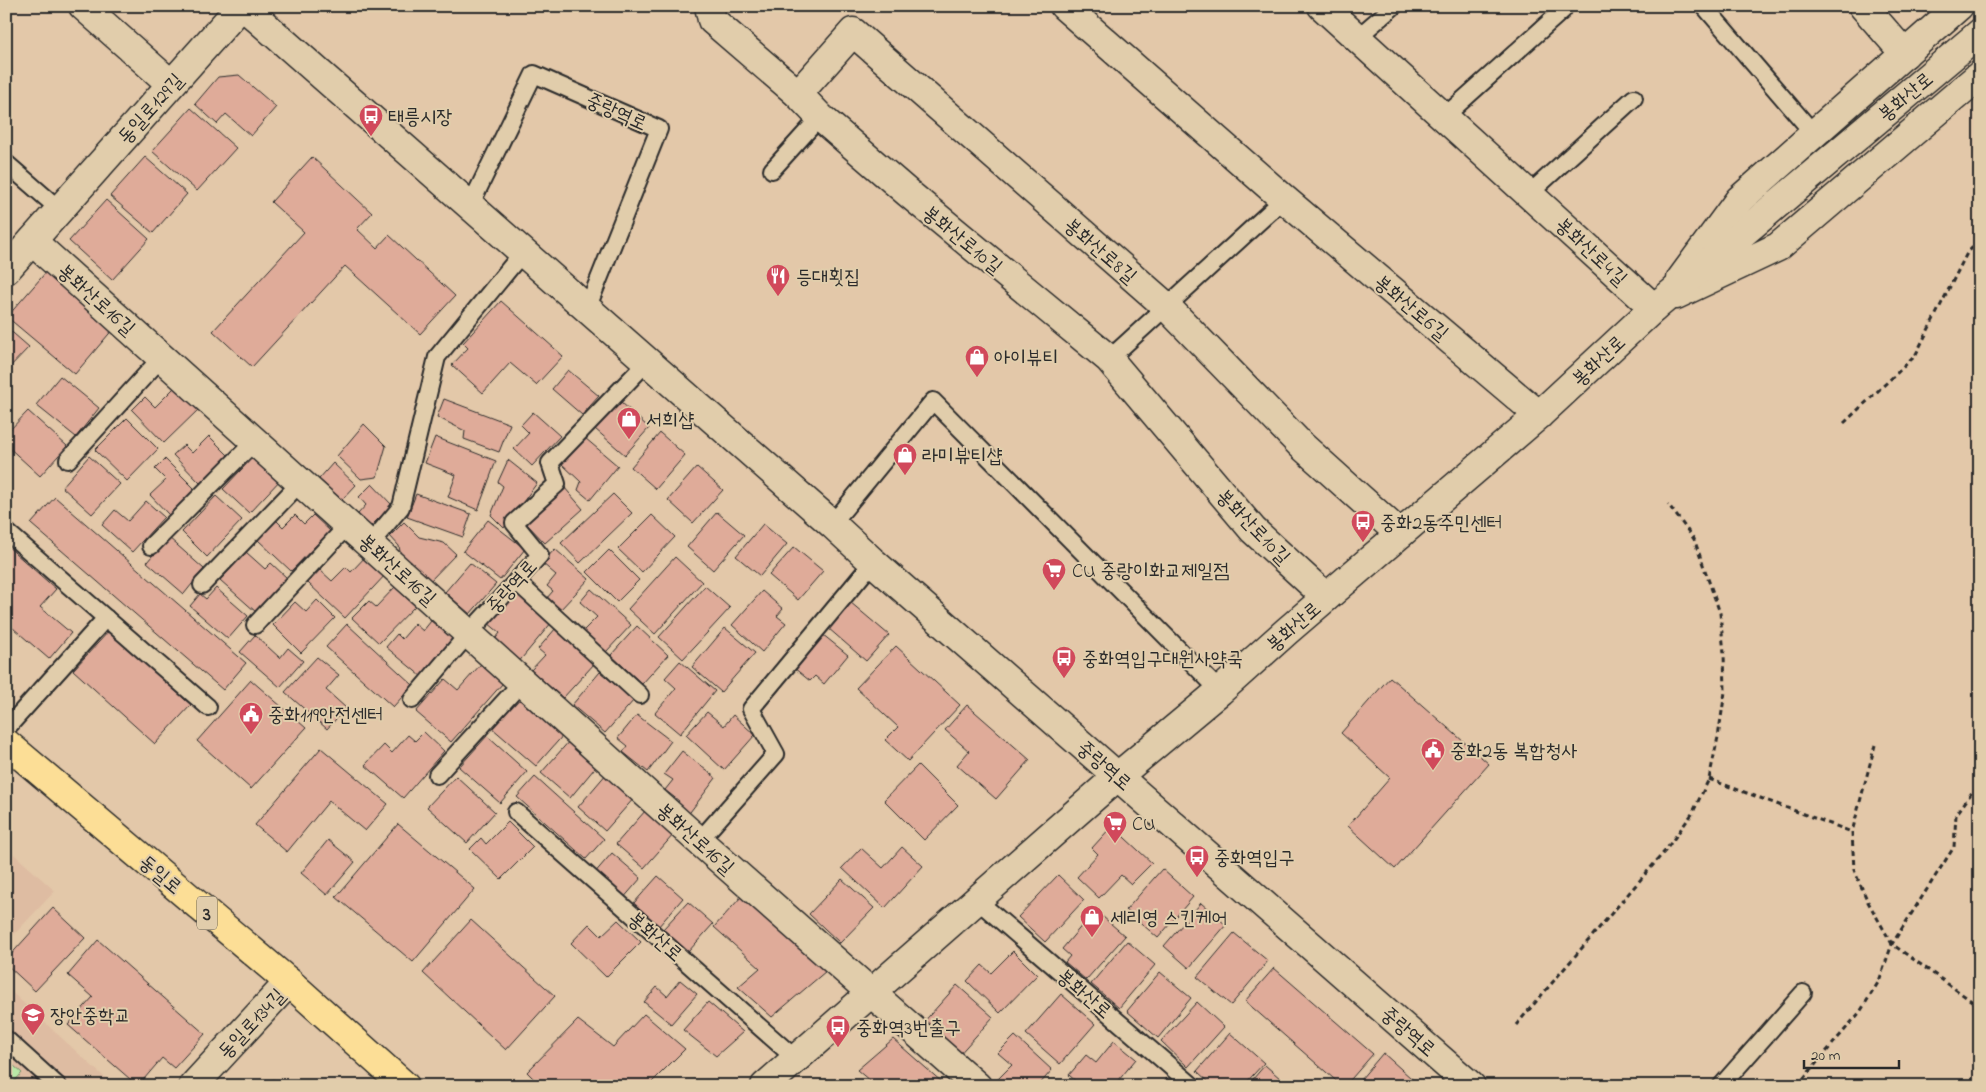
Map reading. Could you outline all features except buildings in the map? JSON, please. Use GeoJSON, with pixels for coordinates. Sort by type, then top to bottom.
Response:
{"type":"FeatureCollection","features":[{"type":"Feature","properties":{"kind":"main road","name":"동일로"},"geometry":{"type":"LineString","coordinates":[[8,743],[289,982],[405,1086]]}},
{"type":"Feature","properties":{"kind":"street"},"geometry":{"type":"LineString","coordinates":[[83,6],[171,84]]}},
{"type":"Feature","properties":{"kind":"street","name":"동일로129길"},"geometry":{"type":"LineString","coordinates":[[6,270],[242,6]]}},
{"type":"Feature","properties":{"kind":"street","name":"중랑역로"},"geometry":{"type":"LineString","coordinates":[[242,6],[1471,1086]]}},
{"type":"Feature","properties":{"kind":"street","name":"봉화산로10길"},"geometry":{"type":"LineString","coordinates":[[709,6],[712,20],[798,94],[820,116],[908,193],[1109,359],[1253,530],[1326,597]]}},
{"type":"Feature","properties":{"kind":"street","name":"봉화산로6길"},"geometry":{"type":"LineString","coordinates":[[1064,6],[1284,199],[1539,415]]}},
{"type":"Feature","properties":{"kind":"street","name":"봉화산로4길"},"geometry":{"type":"LineString","coordinates":[[1322,6],[1530,194],[1660,304]]}},
{"type":"Feature","properties":{"kind":"street"},"geometry":{"type":"LineString","coordinates":[[1862,6],[1905,54]]}},
{"type":"Feature","properties":{"kind":"street"},"geometry":{"type":"LineString","coordinates":[[1660,304],[1739,200],[1959,6]]}},
{"type":"Feature","properties":{"kind":"street","name":"봉화산로8길"},"geometry":{"type":"LineString","coordinates":[[798,94],[853,32],[1167,307],[1300,444],[1400,534]]}},
{"type":"Feature","properties":{"kind":"street","name":"봉화산로"},"geometry":{"type":"LineString","coordinates":[[765,1086],[978,901],[1118,776],[1220,692],[1326,597],[1539,415],[1660,304],[1976,36]]}},
{"type":"Feature","properties":{"kind":"street"},"geometry":{"type":"LineString","coordinates":[[1660,304],[1778,247],[1980,75]]}},
{"type":"Feature","properties":{"kind":"street","name":"봉화산로16길"},"geometry":{"type":"LineString","coordinates":[[32,241],[699,841],[977,1086]]}},
{"type":"Feature","properties":{"kind":"street","name":"동일로134길"},"geometry":{"type":"LineString","coordinates":[[193,1086],[289,982]]}},
{"type":"Feature","properties":{"kind":"lane"},"geometry":{"type":"LineString","coordinates":[[1358,37],[1394,6]]}},
{"type":"Feature","properties":{"kind":"lane"},"geometry":{"type":"LineString","coordinates":[[1704,6],[1814,134]]}},
{"type":"Feature","properties":{"kind":"lane"},"geometry":{"type":"LineString","coordinates":[[1445,116],[1563,10]]}},
{"type":"Feature","properties":{"kind":"lane","name":"중랑역로"},"geometry":{"type":"LineString","coordinates":[[470,206],[534,74],[658,129],[587,309]]}},
{"type":"Feature","properties":{"kind":"lane"},"geometry":{"type":"LineString","coordinates":[[1530,194],[1634,98]]}},
{"type":"Feature","properties":{"kind":"lane"},"geometry":{"type":"LineString","coordinates":[[772,170],[820,116]]}},
{"type":"Feature","properties":{"kind":"lane"},"geometry":{"type":"LineString","coordinates":[[6,164],[60,210]]}},
{"type":"Feature","properties":{"kind":"lane"},"geometry":{"type":"LineString","coordinates":[[1109,359],[1284,199]]}},
{"type":"Feature","properties":{"kind":"lane"},"geometry":{"type":"LineString","coordinates":[[370,544],[401,506],[437,357],[523,252]]}},
{"type":"Feature","properties":{"kind":"lane"},"geometry":{"type":"LineString","coordinates":[[68,460],[162,357]]}},
{"type":"Feature","properties":{"kind":"lane","name":"중랑역로"},"geometry":{"type":"LineString","coordinates":[[469,633],[540,555],[514,523],[557,484],[550,463],[647,362]]}},
{"type":"Feature","properties":{"kind":"lane"},"geometry":{"type":"LineString","coordinates":[[832,524],[933,401],[1220,692]]}},
{"type":"Feature","properties":{"kind":"lane"},"geometry":{"type":"LineString","coordinates":[[151,546],[255,441]]}},
{"type":"Feature","properties":{"kind":"lane"},"geometry":{"type":"LineString","coordinates":[[202,585],[300,482]]}},
{"type":"Feature","properties":{"kind":"lane","name":"봉화산로16길"},"geometry":{"type":"LineString","coordinates":[[255,625],[348,524]]}},
{"type":"Feature","properties":{"kind":"lane"},"geometry":{"type":"LineString","coordinates":[[6,531],[208,707]]}},
{"type":"Feature","properties":{"kind":"lane"},"geometry":{"type":"LineString","coordinates":[[699,841],[776,754],[751,709],[873,562]]}},
{"type":"Feature","properties":{"kind":"lane"},"geometry":{"type":"LineString","coordinates":[[516,581],[640,694]]}},
{"type":"Feature","properties":{"kind":"lane","name":"동일로"},"geometry":{"type":"LineString","coordinates":[[8,743],[106,618]]}},
{"type":"Feature","properties":{"kind":"lane"},"geometry":{"type":"LineString","coordinates":[[412,700],[469,633]]}},
{"type":"Feature","properties":{"kind":"lane"},"geometry":{"type":"LineString","coordinates":[[437,774],[523,681]]}},
{"type":"Feature","properties":{"kind":"lane","name":"봉화산로"},"geometry":{"type":"LineString","coordinates":[[516,812],[796,1059]]}},
{"type":"Feature","properties":{"kind":"lane","name":"봉화산로"},"geometry":{"type":"LineString","coordinates":[[978,901],[1193,1086]]}},
{"type":"Feature","properties":{"kind":"lane"},"geometry":{"type":"LineString","coordinates":[[1721,1086],[1803,993]]}},
{"type":"Feature","properties":{"kind":"lane"},"geometry":{"type":"LineString","coordinates":[[6,1039],[48,1083]]}},
{"type":"Feature","properties":{"kind":"path"},"geometry":{"type":"LineString","coordinates":[[1844,423],[1915,356],[1967,253],[1980,240]]}},
{"type":"Feature","properties":{"kind":"path"},"geometry":{"type":"LineString","coordinates":[[1516,1025],[1665,851],[1692,814],[1708,779],[1718,737],[1725,692],[1720,613],[1694,539],[1668,504]]}},
{"type":"Feature","properties":{"kind":"path"},"geometry":{"type":"LineString","coordinates":[[1875,745],[1852,832],[1854,870],[1868,902],[1892,944],[1980,1007]]}},
{"type":"Feature","properties":{"kind":"path"},"geometry":{"type":"LineString","coordinates":[[1708,779],[1852,832]]}},
{"type":"Feature","properties":{"kind":"path"},"geometry":{"type":"LineString","coordinates":[[1797,1086],[1860,1012],[1879,981],[1892,944],[1954,847],[1956,815],[1974,791],[1980,788]]}},
{"type":"Feature","properties":{"kind":"shaded area"},"geometry":{"type":"Polygon","coordinates":[[[6,847],[55,891],[6,943],[6,847]]]}},
{"type":"Feature","properties":{"kind":"shaded area","name":"장안중학교"},"geometry":{"type":"Polygon","coordinates":[[[6,987],[114,1086],[6,1086],[6,987]]]}},
{"type":"Feature","properties":{"kind":"green space"},"geometry":{"type":"Polygon","coordinates":[[[6,1059],[22,1073],[10,1086],[6,1086],[6,1059]]]}},
{"type":"Feature","properties":{"kind":"place","name":"태릉시장"},"geometry":{"type":"Point","coordinates":[371,137]}},
{"type":"Feature","properties":{"kind":"place","name":"등대횟집"},"geometry":{"type":"Point","coordinates":[778,297]}},
{"type":"Feature","properties":{"kind":"place","name":"아이뷰티"},"geometry":{"type":"Point","coordinates":[977,378]}},
{"type":"Feature","properties":{"kind":"place","name":"서희샵"},"geometry":{"type":"Point","coordinates":[629,440]}},
{"type":"Feature","properties":{"kind":"place","name":"라미뷰티샵"},"geometry":{"type":"Point","coordinates":[905,476]}},
{"type":"Feature","properties":{"kind":"place","name":"중화2동주민센터"},"geometry":{"type":"Point","coordinates":[1363,543]}},
{"type":"Feature","properties":{"kind":"place","name":"CU 중랑이화교제일점"},"geometry":{"type":"Point","coordinates":[1054,591]}},
{"type":"Feature","properties":{"kind":"place","name":"중화역입구대원사약국"},"geometry":{"type":"Point","coordinates":[1064,679]}},
{"type":"Feature","properties":{"kind":"place","name":"중화119안전센터"},"geometry":{"type":"Point","coordinates":[251,735]}},
{"type":"Feature","properties":{"kind":"place","name":"중화2동 복합청사"},"geometry":{"type":"Point","coordinates":[1433,771]}},
{"type":"Feature","properties":{"kind":"place","name":"CU"},"geometry":{"type":"Point","coordinates":[1115,844]}},
{"type":"Feature","properties":{"kind":"place","name":"중화역입구"},"geometry":{"type":"Point","coordinates":[1197,878]}},
{"type":"Feature","properties":{"kind":"place","name":"세리영 스킨케어"},"geometry":{"type":"Point","coordinates":[1092,938]}},
{"type":"Feature","properties":{"kind":"place","name":"장안중학교"},"geometry":{"type":"Point","coordinates":[33,1036]}},
{"type":"Feature","properties":{"kind":"place","name":"중화역3번출구"},"geometry":{"type":"Point","coordinates":[838,1048]}}]}
